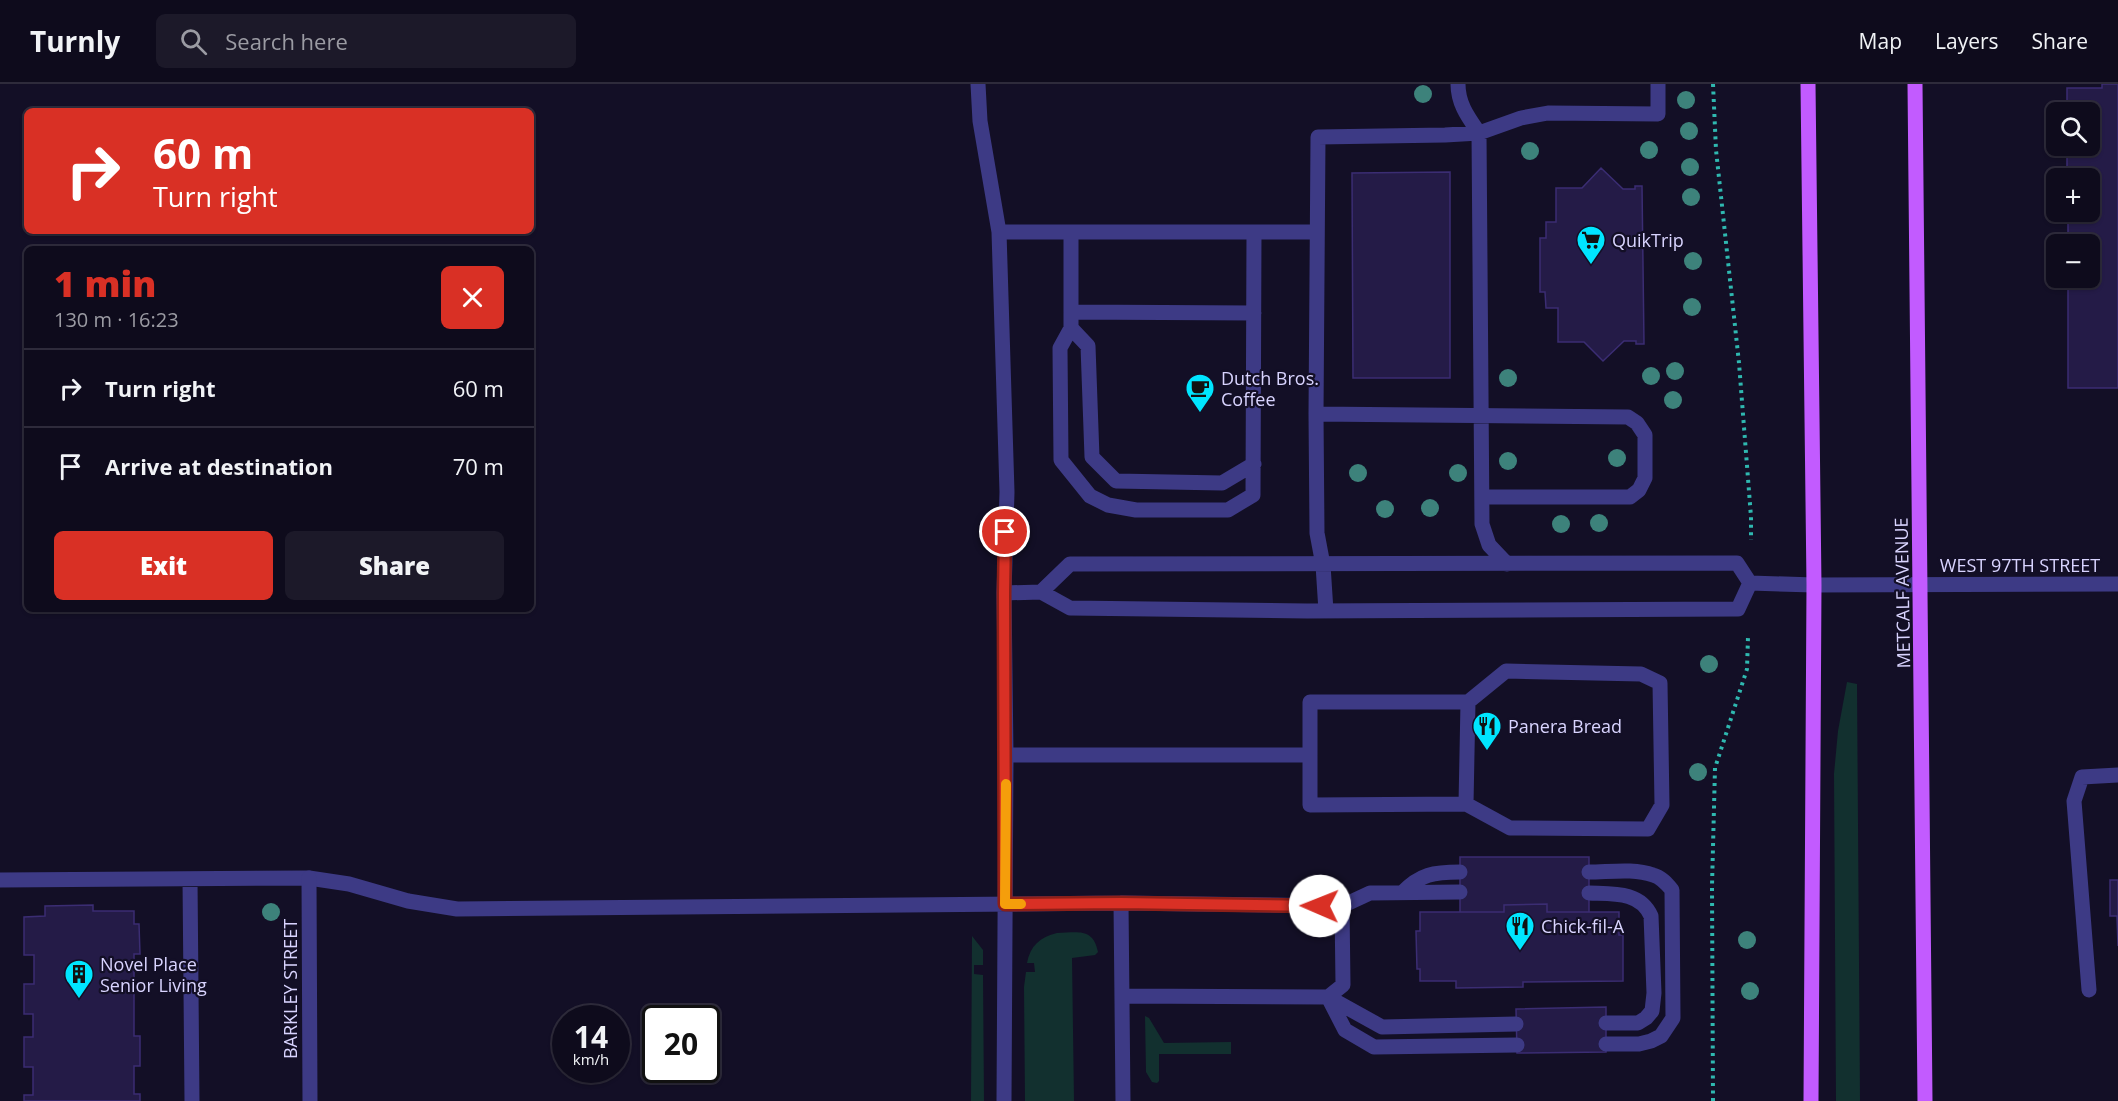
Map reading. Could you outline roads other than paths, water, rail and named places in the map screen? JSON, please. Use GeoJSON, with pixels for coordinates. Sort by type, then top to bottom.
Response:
{"type":"FeatureCollection","features":[{"type":"Feature","properties":{"kind":"main road"},"geometry":{"type":"LineString","coordinates":[[1808,84],[1814,585],[1811,1101]]}},
{"type":"Feature","properties":{"kind":"main road","name":"METCALF AVENUE"},"geometry":{"type":"LineString","coordinates":[[1915,84],[1926,1101]]}},
{"type":"Feature","properties":{"kind":"street"},"geometry":{"type":"LineString","coordinates":[[978,84],[980,121],[999,232],[1006,492],[1004,1101]]}},
{"type":"Feature","properties":{"kind":"street"},"geometry":{"type":"LineString","coordinates":[[1458,84],[1458,97],[1466,115],[1479,133],[1482,524],[1489,544],[1507,564]]}},
{"type":"Feature","properties":{"kind":"street"},"geometry":{"type":"LineString","coordinates":[[1326,611],[1323,565],[1317,533],[1318,137],[1479,133],[1521,118],[1548,113],[1658,114],[1658,84]]}},
{"type":"Feature","properties":{"kind":"street"},"geometry":{"type":"LineString","coordinates":[[999,232],[1317,232]]}},
{"type":"Feature","properties":{"kind":"street"},"geometry":{"type":"LineString","coordinates":[[1071,232],[1071,328],[1060,348],[1061,460],[1090,496],[1108,505],[1136,510],[1228,510],[1253,495],[1254,232]]}},
{"type":"Feature","properties":{"kind":"street"},"geometry":{"type":"LineString","coordinates":[[1071,312],[1254,313]]}},
{"type":"Feature","properties":{"kind":"street"},"geometry":{"type":"LineString","coordinates":[[1071,328],[1088,346],[1092,457],[1116,481],[1222,483],[1254,464]]}},
{"type":"Feature","properties":{"kind":"street"},"geometry":{"type":"LineString","coordinates":[[1316,414],[1628,417],[1637,423],[1645,435],[1645,478],[1639,490],[1630,497],[1482,497]]}},
{"type":"Feature","properties":{"kind":"street"},"geometry":{"type":"LineString","coordinates":[[1004,593],[1041,592],[1070,608],[1326,611],[1738,609],[1750,583],[1737,563],[1070,564],[1041,592]]}},
{"type":"Feature","properties":{"kind":"street","name":"WEST 97TH STREET"},"geometry":{"type":"LineString","coordinates":[[1750,583],[1814,585],[2118,584]]}},
{"type":"Feature","properties":{"kind":"street"},"geometry":{"type":"LineString","coordinates":[[1506,671],[1641,674],[1660,683],[1662,805],[1648,829],[1510,828],[1466,804],[1311,805],[1310,702],[1468,702],[1506,671]]}},
{"type":"Feature","properties":{"kind":"street"},"geometry":{"type":"LineString","coordinates":[[1466,804],[1468,702]]}},
{"type":"Feature","properties":{"kind":"street"},"geometry":{"type":"LineString","coordinates":[[1006,756],[1310,755]]}},
{"type":"Feature","properties":{"kind":"street"},"geometry":{"type":"LineString","coordinates":[[2089,990],[2074,801],[2082,777],[2118,775]]}},
{"type":"Feature","properties":{"kind":"street"},"geometry":{"type":"LineString","coordinates":[[1402,894],[1413,882],[1424,876],[1438,872],[1460,872]]}},
{"type":"Feature","properties":{"kind":"street"},"geometry":{"type":"LineString","coordinates":[[1589,872],[1638,872],[1654,875],[1664,881],[1672,891],[1673,1018],[1661,1036],[1651,1041],[1639,1044],[1606,1044]]}},
{"type":"Feature","properties":{"kind":"street"},"geometry":{"type":"LineString","coordinates":[[0,880],[309,878],[349,884],[408,901],[457,909],[1121,903],[1342,906],[1370,893],[1460,892]]}},
{"type":"Feature","properties":{"kind":"street","name":"BARKLEY STREET"},"geometry":{"type":"LineString","coordinates":[[309,878],[310,1101]]}},
{"type":"Feature","properties":{"kind":"street"},"geometry":{"type":"LineString","coordinates":[[190,879],[192,1101]]}},
{"type":"Feature","properties":{"kind":"street"},"geometry":{"type":"LineString","coordinates":[[1589,893],[1621,894],[1633,898],[1647,907],[1651,916],[1654,993],[1652,1011],[1638,1023],[1606,1023]]}},
{"type":"Feature","properties":{"kind":"street"},"geometry":{"type":"LineString","coordinates":[[1121,903],[1123,1101]]}},
{"type":"Feature","properties":{"kind":"street"},"geometry":{"type":"LineString","coordinates":[[1328,997],[1343,985],[1342,906]]}},
{"type":"Feature","properties":{"kind":"street"},"geometry":{"type":"LineString","coordinates":[[1122,996],[1328,997],[1382,1027],[1516,1024]]}},
{"type":"Feature","properties":{"kind":"street"},"geometry":{"type":"LineString","coordinates":[[1328,997],[1345,1030],[1374,1047],[1517,1045]]}},
{"type":"Feature","properties":{"kind":"place","name":"QuikTrip"},"geometry":{"type":"Point","coordinates":[1591,266]}},
{"type":"Feature","properties":{"kind":"place","name":"Dutch Bros. Coffee"},"geometry":{"type":"Point","coordinates":[1200,414]}},
{"type":"Feature","properties":{"kind":"place","name":"Panera Bread"},"geometry":{"type":"Point","coordinates":[1487,752]}},
{"type":"Feature","properties":{"kind":"place","name":"Chick-fil-A"},"geometry":{"type":"Point","coordinates":[1520,952]}},
{"type":"Feature","properties":{"kind":"place","name":"Novel Place Senior Living"},"geometry":{"type":"Point","coordinates":[79,1000]}}]}
